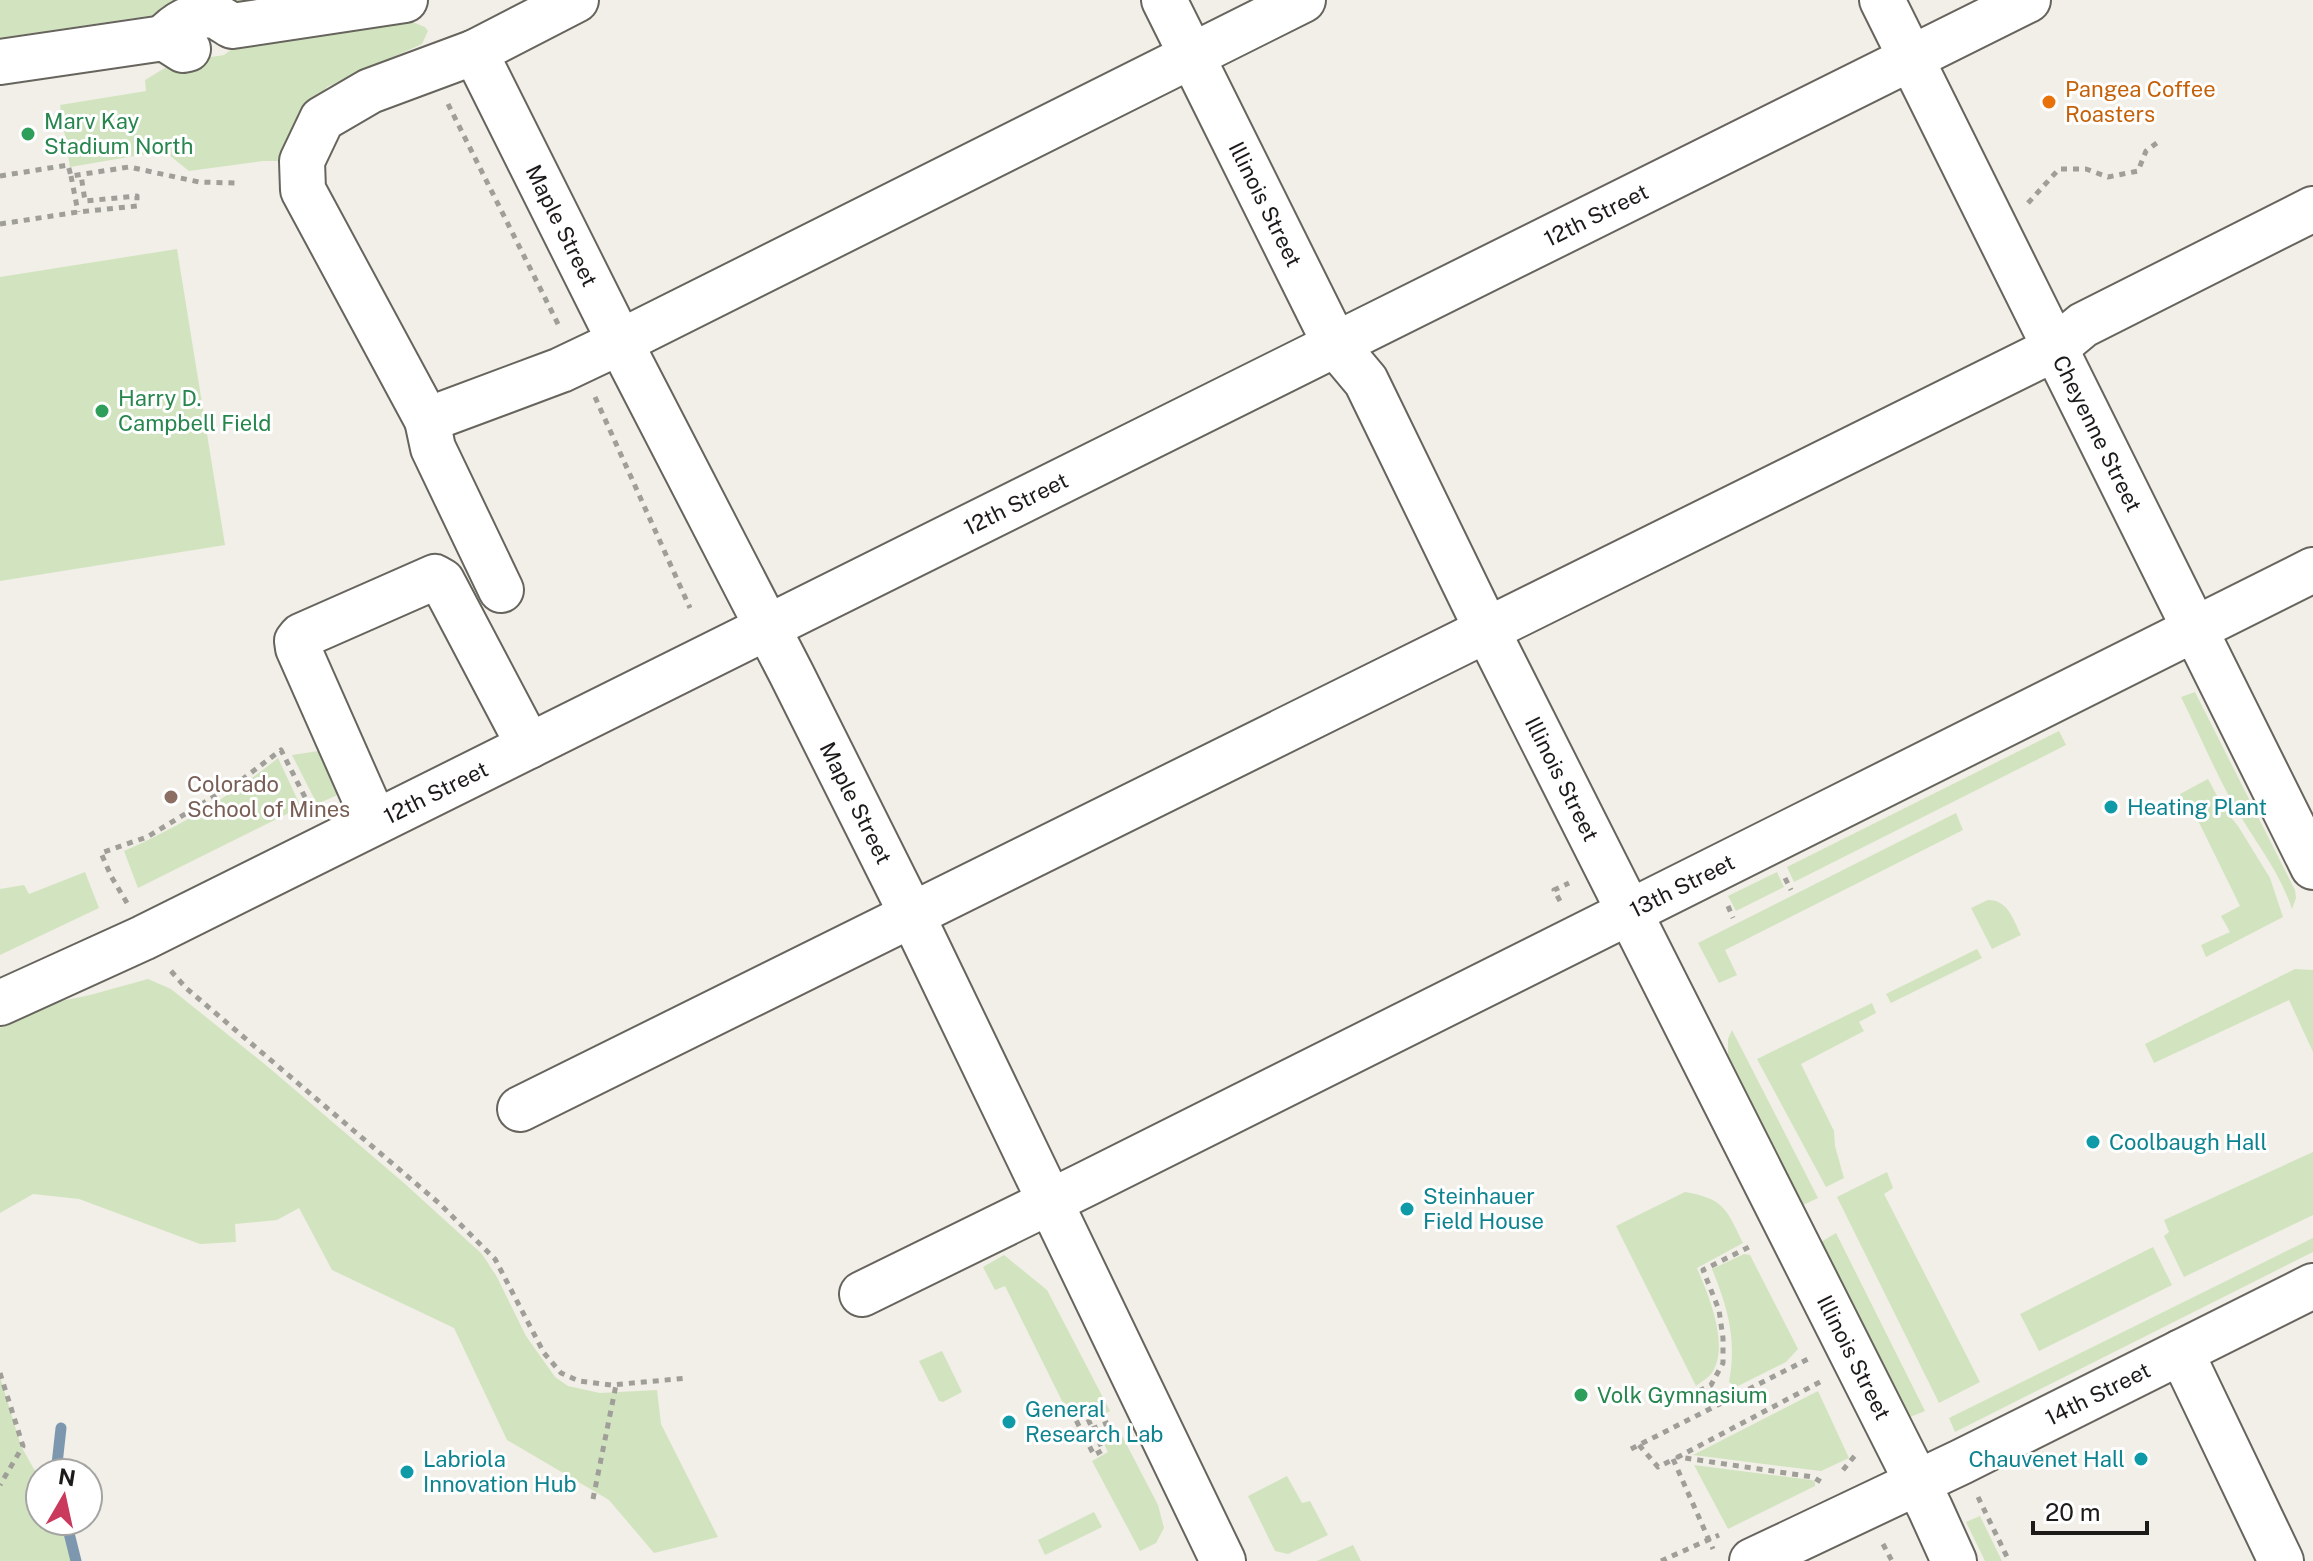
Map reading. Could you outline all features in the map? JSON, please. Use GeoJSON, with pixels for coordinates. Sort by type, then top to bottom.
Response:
{"type":"FeatureCollection","features":[{"type":"Feature","properties":{"kind":"street"},"geometry":{"type":"LineString","coordinates":[[0,62],[155,39],[183,50],[224,42],[232,26],[405,0]]}},
{"type":"Feature","properties":{"kind":"street"},"geometry":{"type":"LineString","coordinates":[[501,590],[433,448],[427,420],[303,190],[302,161],[322,119],[370,91],[475,52],[576,0]]}},
{"type":"Feature","properties":{"kind":"street","name":"Illinois Street"},"geometry":{"type":"LineString","coordinates":[[1164,0],[1335,344],[1366,381],[1487,630],[1954,1561]]}},
{"type":"Feature","properties":{"kind":"street"},"geometry":{"type":"LineString","coordinates":[[427,420],[561,370],[620,342],[1303,0]]}},
{"type":"Feature","properties":{"kind":"street","name":"Cheyenne Street"},"geometry":{"type":"LineString","coordinates":[[1882,0],[2313,867]]}},
{"type":"Feature","properties":{"kind":"street","name":"12th Street"},"geometry":{"type":"LineString","coordinates":[[0,1003],[143,938],[2028,0]]}},
{"type":"Feature","properties":{"kind":"street"},"geometry":{"type":"LineString","coordinates":[[0,68],[38,83],[129,71],[155,39]]}},
{"type":"Feature","properties":{"kind":"street","name":"Maple Street"},"geometry":{"type":"LineString","coordinates":[[475,52],[912,915],[1223,1561]]}},
{"type":"Feature","properties":{"kind":"street"},"geometry":{"type":"LineString","coordinates":[[520,1109],[2054,349],[2083,325],[2313,209]]}},
{"type":"Feature","properties":{"kind":"street","name":"13th Street"},"geometry":{"type":"LineString","coordinates":[[862,1294],[2313,570]]}},
{"type":"Feature","properties":{"kind":"street"},"geometry":{"type":"LineString","coordinates":[[375,822],[298,648],[297,641],[301,636],[435,577],[442,581],[529,746]]}},
{"type":"Feature","properties":{"kind":"street","name":"14th Street"},"geometry":{"type":"LineString","coordinates":[[1752,1561],[1917,1483],[2313,1286]]}},
{"type":"Feature","properties":{"kind":"street"},"geometry":{"type":"LineString","coordinates":[[2181,1352],[2281,1561]]}},
{"type":"Feature","properties":{"kind":"path"},"geometry":{"type":"LineString","coordinates":[[2022,209],[2059,169],[2086,169],[2108,177],[2138,171],[2146,151],[2158,142]]}},
{"type":"Feature","properties":{"kind":"path"},"geometry":{"type":"LineString","coordinates":[[0,176],[68,165],[78,212]]}},
{"type":"Feature","properties":{"kind":"path"},"geometry":{"type":"LineString","coordinates":[[71,176],[129,167],[199,182],[236,183]]}},
{"type":"Feature","properties":{"kind":"path"},"geometry":{"type":"LineString","coordinates":[[0,224],[137,206],[137,196],[85,201],[81,175]]}},
{"type":"Feature","properties":{"kind":"path"},"geometry":{"type":"LineString","coordinates":[[312,811],[281,750],[240,781],[147,837],[101,853],[143,938],[186,988],[440,1204],[495,1259],[544,1353],[561,1373],[579,1381],[616,1385],[688,1378]]}},
{"type":"Feature","properties":{"kind":"path"},"geometry":{"type":"LineString","coordinates":[[1554,890],[1574,880]]}},
{"type":"Feature","properties":{"kind":"path"},"geometry":{"type":"LineString","coordinates":[[1699,1391],[1711,1385],[1723,1363],[1719,1310],[1703,1270],[1751,1246]]}},
{"type":"Feature","properties":{"kind":"path"},"geometry":{"type":"LineString","coordinates":[[1631,1449],[1809,1359]]}},
{"type":"Feature","properties":{"kind":"path"},"geometry":{"type":"LineString","coordinates":[[0,1373],[23,1446],[0,1485]]}},
{"type":"Feature","properties":{"kind":"path"},"geometry":{"type":"LineString","coordinates":[[1639,1445],[1658,1467],[1821,1381]]}},
{"type":"Feature","properties":{"kind":"path"},"geometry":{"type":"LineString","coordinates":[[593,1499],[616,1385]]}},
{"type":"Feature","properties":{"kind":"path"},"geometry":{"type":"LineString","coordinates":[[1083,1409],[1092,1429],[1103,1450],[1094,1455],[1073,1414],[1083,1409]]}},
{"type":"Feature","properties":{"kind":"path"},"geometry":{"type":"LineString","coordinates":[[1092,1429],[1120,1417]]}},
{"type":"Feature","properties":{"kind":"path"},"geometry":{"type":"LineString","coordinates":[[1676,1458],[1813,1477],[1829,1486]]}},
{"type":"Feature","properties":{"kind":"path"},"geometry":{"type":"LineString","coordinates":[[1661,1561],[1708,1539],[1676,1458]]}},
{"type":"Feature","properties":{"kind":"path"},"geometry":{"type":"LineString","coordinates":[[1974,1488],[2009,1561]]}},
{"type":"Feature","properties":{"kind":"path"},"geometry":{"type":"LineString","coordinates":[[1880,1537],[1892,1561]]}},
{"type":"Feature","properties":{"kind":"green space"},"geometry":{"type":"Polygon","coordinates":[[[0,0],[255,0],[0,38],[0,0]]]}},
{"type":"Feature","properties":{"kind":"green space"},"geometry":{"type":"Polygon","coordinates":[[[410,21],[428,31],[422,44],[327,87],[296,131],[282,161],[189,171],[164,151],[70,167],[60,105],[146,91],[145,80],[173,63],[224,55],[232,49],[410,21]]]}},
{"type":"Feature","properties":{"kind":"green space","name":"Harry D. Campbell Field"},"geometry":{"type":"Polygon","coordinates":[[[177,249],[225,545],[0,581],[0,277],[177,249]]]}},
{"type":"Feature","properties":{"kind":"green space"},"geometry":{"type":"Polygon","coordinates":[[[2195,692],[2295,890],[2292,909],[2273,868],[2227,792],[2181,697],[2195,692]]]}},
{"type":"Feature","properties":{"kind":"green space"},"geometry":{"type":"Polygon","coordinates":[[[2059,731],[2066,745],[1794,882],[1787,867],[2059,731]]]}},
{"type":"Feature","properties":{"kind":"green space"},"geometry":{"type":"Polygon","coordinates":[[[325,750],[342,793],[317,804],[292,755],[325,750]]]}},
{"type":"Feature","properties":{"kind":"green space"},"geometry":{"type":"Polygon","coordinates":[[[278,758],[301,807],[138,888],[124,851],[204,810],[278,758]]]}},
{"type":"Feature","properties":{"kind":"green space"},"geometry":{"type":"Polygon","coordinates":[[[2208,779],[2270,878],[2283,917],[2206,957],[2201,945],[2230,932],[2221,916],[2240,906],[2188,800],[2184,802],[2180,794],[2208,779]]]}},
{"type":"Feature","properties":{"kind":"green space"},"geometry":{"type":"Polygon","coordinates":[[[1956,813],[1963,830],[1725,950],[1737,975],[1719,983],[1698,943],[1956,813]]]}},
{"type":"Feature","properties":{"kind":"green space"},"geometry":{"type":"Polygon","coordinates":[[[85,872],[99,908],[0,955],[0,889],[24,885],[29,894],[85,872]]]}},
{"type":"Feature","properties":{"kind":"green space"},"geometry":{"type":"Polygon","coordinates":[[[1777,872],[1784,887],[1736,911],[1728,896],[1777,872]]]}},
{"type":"Feature","properties":{"kind":"green space"},"geometry":{"type":"Polygon","coordinates":[[[1988,900],[2005,907],[2021,935],[1992,949],[1971,908],[1988,900]]]}},
{"type":"Feature","properties":{"kind":"green space"},"geometry":{"type":"Polygon","coordinates":[[[1977,949],[1982,958],[1891,1003],[1886,994],[1977,949]]]}},
{"type":"Feature","properties":{"kind":"green space"},"geometry":{"type":"Polygon","coordinates":[[[2295,969],[2313,970],[2313,1052],[2289,1000],[2154,1063],[2145,1044],[2295,969]]]}},
{"type":"Feature","properties":{"kind":"green space"},"geometry":{"type":"Polygon","coordinates":[[[148,979],[171,989],[267,1066],[482,1254],[526,1336],[555,1377],[568,1386],[600,1393],[657,1390],[661,1424],[718,1537],[654,1553],[609,1500],[507,1440],[454,1328],[332,1270],[299,1208],[277,1220],[235,1224],[236,1242],[200,1244],[79,1199],[33,1194],[0,1213],[0,1028],[52,1003],[148,979]]]}},
{"type":"Feature","properties":{"kind":"green space"},"geometry":{"type":"Polygon","coordinates":[[[1872,1003],[1876,1013],[1859,1022],[1864,1031],[1801,1064],[1834,1131],[1844,1178],[1826,1187],[1757,1059],[1872,1003]]]}},
{"type":"Feature","properties":{"kind":"green space"},"geometry":{"type":"Polygon","coordinates":[[[1732,1030],[1818,1198],[1803,1205],[1728,1056],[1728,1039],[1732,1030]]]}},
{"type":"Feature","properties":{"kind":"green space"},"geometry":{"type":"Polygon","coordinates":[[[2313,1152],[2313,1215],[2184,1277],[2164,1236],[2169,1232],[2164,1220],[2313,1152]]]}},
{"type":"Feature","properties":{"kind":"green space"},"geometry":{"type":"Polygon","coordinates":[[[1887,1172],[1893,1188],[1884,1194],[1980,1382],[1939,1403],[1837,1197],[1887,1172]]]}},
{"type":"Feature","properties":{"kind":"green space"},"geometry":{"type":"Polygon","coordinates":[[[1685,1192],[1709,1198],[1723,1207],[1743,1243],[1697,1268],[1716,1321],[1719,1350],[1711,1374],[1696,1386],[1616,1226],[1685,1192]]]}},
{"type":"Feature","properties":{"kind":"green space"},"geometry":{"type":"Polygon","coordinates":[[[1836,1233],[1925,1411],[1910,1417],[1821,1242],[1836,1233]]]}},
{"type":"Feature","properties":{"kind":"green space"},"geometry":{"type":"Polygon","coordinates":[[[2313,1238],[2313,1252],[1955,1432],[1949,1418],[2313,1238]]]}},
{"type":"Feature","properties":{"kind":"green space"},"geometry":{"type":"Polygon","coordinates":[[[2153,1247],[2172,1285],[2039,1351],[2020,1314],[2153,1247]]]}},
{"type":"Feature","properties":{"kind":"green space"},"geometry":{"type":"Polygon","coordinates":[[[1744,1254],[1750,1255],[1798,1349],[1786,1362],[1736,1387],[1729,1382],[1732,1352],[1730,1324],[1712,1269],[1744,1254]]]}},
{"type":"Feature","properties":{"kind":"green space"},"geometry":{"type":"Polygon","coordinates":[[[1004,1255],[1047,1290],[1110,1411],[1093,1420],[1085,1403],[1067,1411],[1005,1286],[995,1290],[983,1267],[1004,1255]]]}},
{"type":"Feature","properties":{"kind":"green space"},"geometry":{"type":"Polygon","coordinates":[[[942,1351],[962,1392],[943,1402],[939,1401],[919,1361],[942,1351]]]}},
{"type":"Feature","properties":{"kind":"green space"},"geometry":{"type":"Polygon","coordinates":[[[0,1377],[27,1457],[24,1457],[24,1537],[65,1537],[71,1561],[0,1561],[0,1377]]]}},
{"type":"Feature","properties":{"kind":"green space"},"geometry":{"type":"Polygon","coordinates":[[[1818,1391],[1849,1458],[1821,1471],[1693,1455],[1818,1391]]]}},
{"type":"Feature","properties":{"kind":"green space"},"geometry":{"type":"Polygon","coordinates":[[[1118,1428],[1158,1505],[1164,1528],[1156,1543],[1140,1551],[1092,1461],[1108,1452],[1101,1438],[1118,1428]]]}},
{"type":"Feature","properties":{"kind":"green space"},"geometry":{"type":"Polygon","coordinates":[[[1694,1465],[1812,1480],[1815,1486],[1728,1529],[1694,1465]]]}},
{"type":"Feature","properties":{"kind":"green space"},"geometry":{"type":"Polygon","coordinates":[[[1287,1476],[1302,1503],[1310,1501],[1328,1535],[1288,1554],[1275,1551],[1248,1496],[1287,1476]]]}},
{"type":"Feature","properties":{"kind":"green space"},"geometry":{"type":"Polygon","coordinates":[[[1094,1512],[1102,1527],[1045,1555],[1038,1540],[1094,1512]]]}},
{"type":"Feature","properties":{"kind":"green space"},"geometry":{"type":"Polygon","coordinates":[[[1980,1516],[2002,1561],[1985,1561],[1966,1522],[1980,1516]]]}},
{"type":"Feature","properties":{"kind":"green space"},"geometry":{"type":"Polygon","coordinates":[[[1353,1545],[1361,1561],[1317,1561],[1353,1545]]]}},
{"type":"Feature","properties":{"kind":"waterway"},"geometry":{"type":"LineString","coordinates":[[58,1457],[61,1428]]}},
{"type":"Feature","properties":{"kind":"waterway"},"geometry":{"type":"LineString","coordinates":[[70,1537],[76,1561]]}},
{"type":"Feature","properties":{"kind":"place","name":"Pangea Coffee Roasters"},"geometry":{"type":"Point","coordinates":[2049,102]}},
{"type":"Feature","properties":{"kind":"place","name":"Marv Kay Stadium North"},"geometry":{"type":"Point","coordinates":[28,134]}},
{"type":"Feature","properties":{"kind":"place","name":"Harry D. Campbell Field"},"geometry":{"type":"Point","coordinates":[102,411]}},
{"type":"Feature","properties":{"kind":"place","name":"Colorado School of Mines"},"geometry":{"type":"Point","coordinates":[171,797]}},
{"type":"Feature","properties":{"kind":"place","name":"Heating Plant"},"geometry":{"type":"Point","coordinates":[2111,807]}},
{"type":"Feature","properties":{"kind":"place","name":"Coolbaugh Hall"},"geometry":{"type":"Point","coordinates":[2093,1142]}},
{"type":"Feature","properties":{"kind":"place","name":"Steinhauer Field House"},"geometry":{"type":"Point","coordinates":[1407,1209]}},
{"type":"Feature","properties":{"kind":"place","name":"Volk Gymnasium"},"geometry":{"type":"Point","coordinates":[1581,1395]}},
{"type":"Feature","properties":{"kind":"place","name":"General Research Lab"},"geometry":{"type":"Point","coordinates":[1009,1422]}},
{"type":"Feature","properties":{"kind":"place","name":"Chauvenet Hall"},"geometry":{"type":"Point","coordinates":[2141,1459]}},
{"type":"Feature","properties":{"kind":"place","name":"Labriola Innovation Hub"},"geometry":{"type":"Point","coordinates":[407,1472]}}]}
